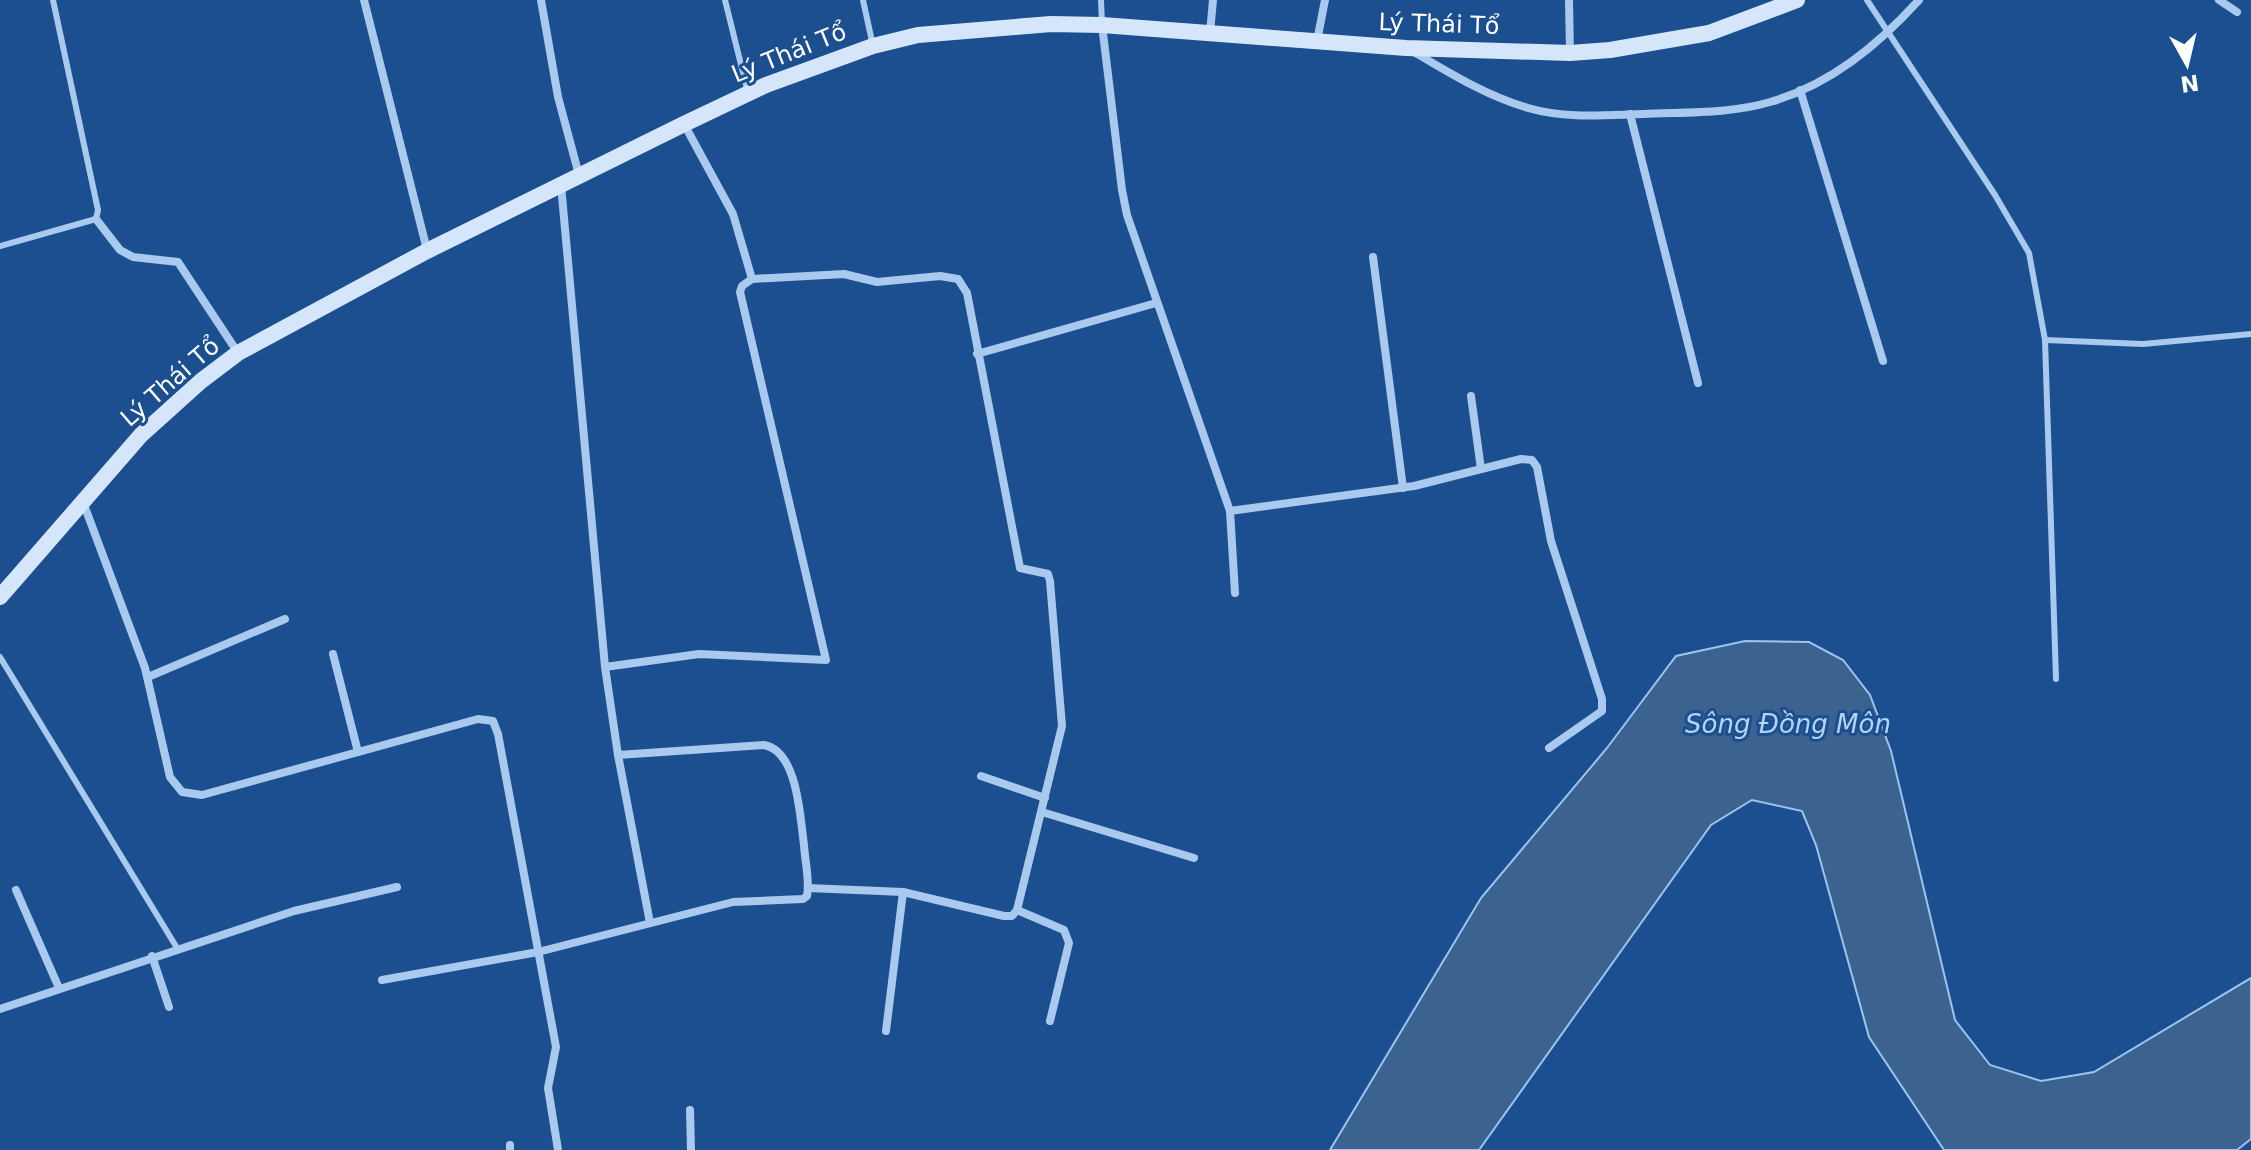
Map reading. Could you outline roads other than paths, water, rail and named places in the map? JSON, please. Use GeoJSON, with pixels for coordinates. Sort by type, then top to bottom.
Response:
{"type":"FeatureCollection","features":[{"type":"Feature","properties":{"kind":"main road","name":"Lý Thái Tổ"},"geometry":{"type":"LineString","coordinates":[[0,597],[141,435],[201,381],[238,353],[427,251],[748,93],[873,46],[918,35],[1051,24],[1102,25],[1406,48],[1570,53],[1610,50],[1709,33],[1797,0]]}},
{"type":"Feature","properties":{"kind":"street"},"geometry":{"type":"LineString","coordinates":[[364,0],[427,251]]}},
{"type":"Feature","properties":{"kind":"street"},"geometry":{"type":"LineString","coordinates":[[541,0],[558,97],[579,175]]}},
{"type":"Feature","properties":{"kind":"street"},"geometry":{"type":"LineString","coordinates":[[1210,34],[1213,0]]}},
{"type":"Feature","properties":{"kind":"street"},"geometry":{"type":"LineString","coordinates":[[1316,42],[1325,0]]}},
{"type":"Feature","properties":{"kind":"street"},"geometry":{"type":"LineString","coordinates":[[1569,0],[1570,53]]}},
{"type":"Feature","properties":{"kind":"street"},"geometry":{"type":"LineString","coordinates":[[1406,48],[1478,90],[1529,108],[1574,116],[1716,111],[1770,102],[1833,75],[1888,34],[1919,0]]}},
{"type":"Feature","properties":{"kind":"street"},"geometry":{"type":"LineString","coordinates":[[2219,0],[2237,12]]}},
{"type":"Feature","properties":{"kind":"street"},"geometry":{"type":"LineString","coordinates":[[1102,25],[1127,215],[1230,511],[1235,593]]}},
{"type":"Feature","properties":{"kind":"street"},"geometry":{"type":"LineString","coordinates":[[1800,90],[1883,361]]}},
{"type":"Feature","properties":{"kind":"street"},"geometry":{"type":"LineString","coordinates":[[1630,114],[1698,383]]}},
{"type":"Feature","properties":{"kind":"street"},"geometry":{"type":"LineString","coordinates":[[684,124],[733,214],[752,279]]}},
{"type":"Feature","properties":{"kind":"street"},"geometry":{"type":"LineString","coordinates":[[561,184],[605,667],[618,755],[650,923]]}},
{"type":"Feature","properties":{"kind":"street"},"geometry":{"type":"LineString","coordinates":[[96,219],[120,250],[133,257],[178,262],[238,353]]}},
{"type":"Feature","properties":{"kind":"street"},"geometry":{"type":"LineString","coordinates":[[1373,257],[1403,488]]}},
{"type":"Feature","properties":{"kind":"street"},"geometry":{"type":"LineString","coordinates":[[605,667],[699,654],[826,660],[740,298],[742,286],[752,279],[844,274],[877,282],[940,276],[958,279],[967,293],[1020,568],[1048,574],[1050,581],[1062,726],[1042,812],[1017,910],[1012,916],[903,892],[808,888]]}},
{"type":"Feature","properties":{"kind":"street"},"geometry":{"type":"LineString","coordinates":[[977,354],[1156,303]]}},
{"type":"Feature","properties":{"kind":"street"},"geometry":{"type":"LineString","coordinates":[[1471,396],[1481,469]]}},
{"type":"Feature","properties":{"kind":"street"},"geometry":{"type":"LineString","coordinates":[[1230,511],[1403,488],[1521,459],[1532,460],[1537,467],[1551,541],[1602,699],[1602,711],[1549,748]]}},
{"type":"Feature","properties":{"kind":"street"},"geometry":{"type":"LineString","coordinates":[[83,501],[148,677],[170,777],[182,792],[202,795],[478,719],[493,721],[498,734],[556,1047],[549,1079],[558,1150]]}},
{"type":"Feature","properties":{"kind":"street"},"geometry":{"type":"LineString","coordinates":[[148,677],[285,619]]}},
{"type":"Feature","properties":{"kind":"street"},"geometry":{"type":"LineString","coordinates":[[333,654],[358,752]]}},
{"type":"Feature","properties":{"kind":"street"},"geometry":{"type":"LineString","coordinates":[[382,980],[538,952],[733,902],[803,899],[807,896],[797,791],[780,753],[774,747],[764,745],[618,755]]}},
{"type":"Feature","properties":{"kind":"street"},"geometry":{"type":"LineString","coordinates":[[981,776],[1045,798]]}},
{"type":"Feature","properties":{"kind":"street"},"geometry":{"type":"LineString","coordinates":[[1042,812],[1194,858]]}},
{"type":"Feature","properties":{"kind":"street"},"geometry":{"type":"LineString","coordinates":[[0,1009],[294,911],[397,887]]}},
{"type":"Feature","properties":{"kind":"street"},"geometry":{"type":"LineString","coordinates":[[16,890],[59,988]]}},
{"type":"Feature","properties":{"kind":"street"},"geometry":{"type":"LineString","coordinates":[[886,1031],[903,892]]}},
{"type":"Feature","properties":{"kind":"street"},"geometry":{"type":"LineString","coordinates":[[1017,910],[1064,930],[1068,936],[1069,943],[1050,1021]]}},
{"type":"Feature","properties":{"kind":"street"},"geometry":{"type":"LineString","coordinates":[[152,956],[169,1007]]}},
{"type":"Feature","properties":{"kind":"street"},"geometry":{"type":"LineString","coordinates":[[690,1110],[691,1150]]}},
{"type":"Feature","properties":{"kind":"lane"},"geometry":{"type":"LineString","coordinates":[[0,246],[96,219],[98,210],[53,0]]}},
{"type":"Feature","properties":{"kind":"lane"},"geometry":{"type":"LineString","coordinates":[[725,0],[748,93]]}},
{"type":"Feature","properties":{"kind":"lane"},"geometry":{"type":"LineString","coordinates":[[863,0],[873,46]]}},
{"type":"Feature","properties":{"kind":"lane"},"geometry":{"type":"LineString","coordinates":[[1101,0],[1102,25]]}},
{"type":"Feature","properties":{"kind":"lane"},"geometry":{"type":"LineString","coordinates":[[1867,0],[1995,195],[2029,253],[2045,340],[2056,679]]}},
{"type":"Feature","properties":{"kind":"lane"},"geometry":{"type":"LineString","coordinates":[[2045,340],[2143,344],[2251,334]]}},
{"type":"Feature","properties":{"kind":"lane"},"geometry":{"type":"LineString","coordinates":[[0,657],[177,948]]}},
{"type":"Feature","properties":{"kind":"water","name":"Sông Đồng Môn"},"geometry":{"type":"Polygon","coordinates":[[[1745,641],[1809,642],[1843,660],[1870,695],[1891,751],[1955,1020],[1990,1065],[2041,1081],[2094,1072],[2251,978],[2251,1139],[2237,1150],[1944,1150],[1869,1037],[1816,845],[1802,811],[1752,800],[1711,825],[1479,1150],[1330,1150],[1481,898],[1607,748],[1676,656],[1745,641]]]}}]}
